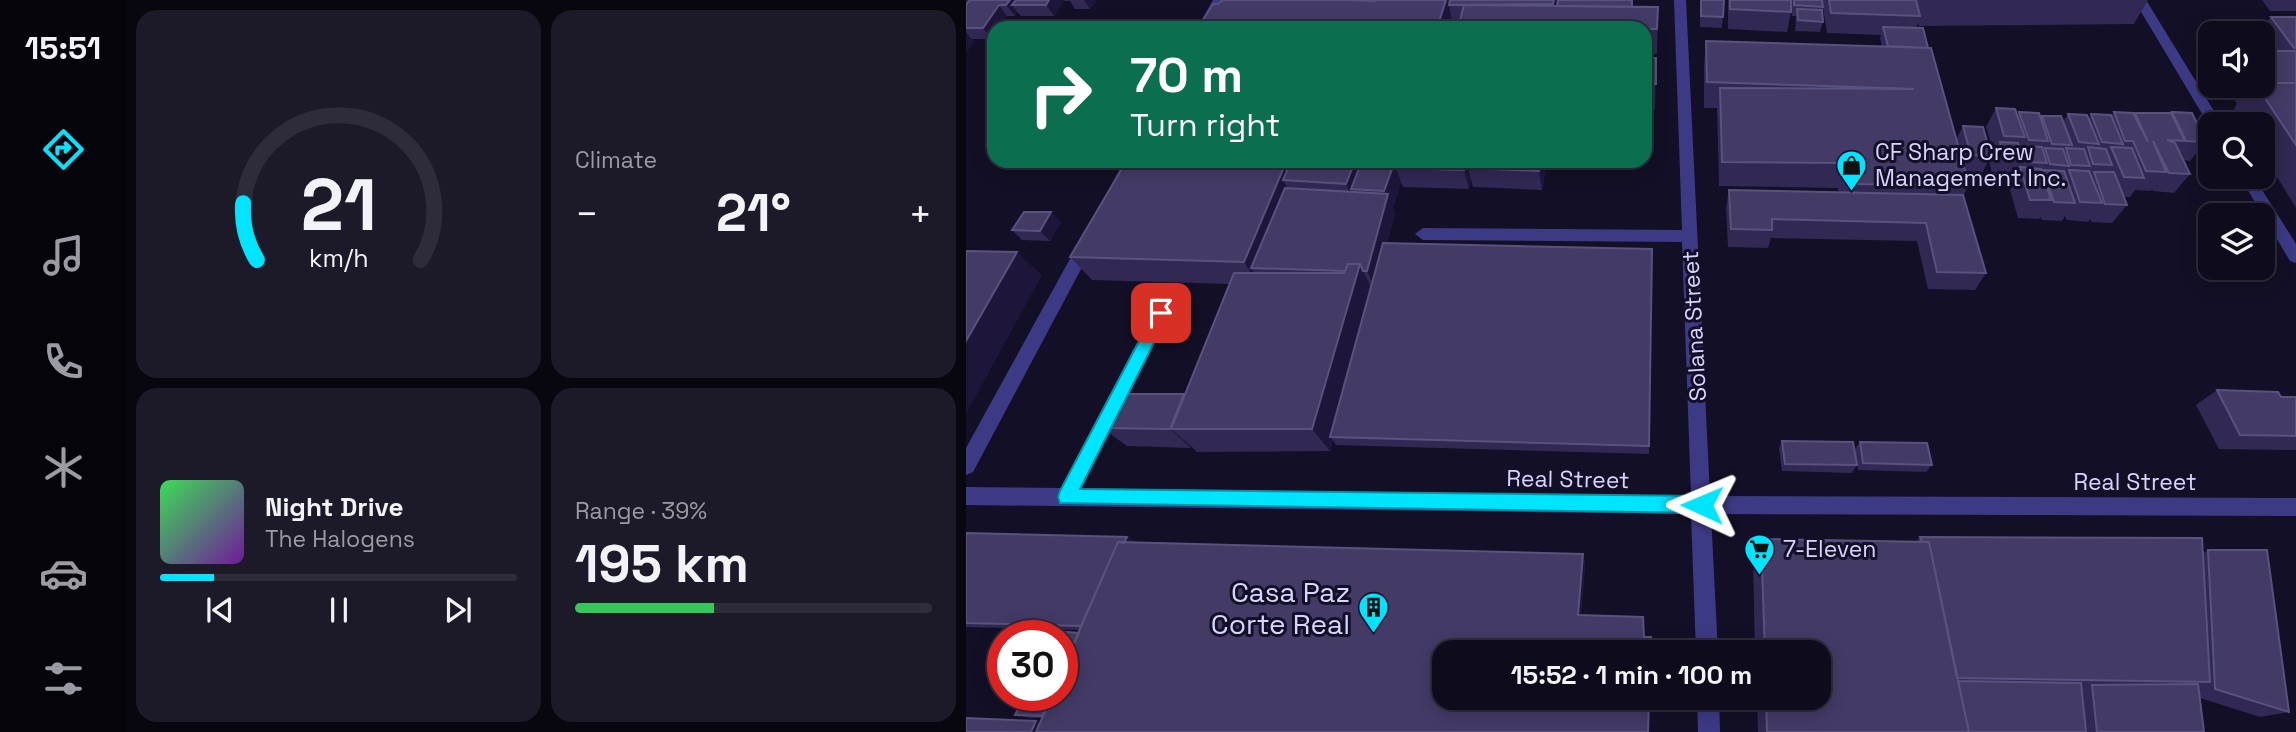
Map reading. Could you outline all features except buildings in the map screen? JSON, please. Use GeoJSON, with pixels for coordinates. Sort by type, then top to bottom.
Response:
{"type":"FeatureCollection","features":[{"type":"Feature","properties":{"kind":"street"},"geometry":{"type":"LineString","coordinates":[[1207,21],[1219,0]]}},
{"type":"Feature","properties":{"kind":"street","name":"Solana Street"},"geometry":{"type":"LineString","coordinates":[[1680,0],[1707,640]]}},
{"type":"Feature","properties":{"kind":"street"},"geometry":{"type":"LineString","coordinates":[[2140,0],[2208,112]]}},
{"type":"Feature","properties":{"kind":"street"},"geometry":{"type":"LineString","coordinates":[[1111,198],[1127,168]]}},
{"type":"Feature","properties":{"kind":"street"},"geometry":{"type":"LineString","coordinates":[[2254,189],[2296,257]]}},
{"type":"Feature","properties":{"kind":"street"},"geometry":{"type":"LineString","coordinates":[[966,466],[1098,222]]}},
{"type":"Feature","properties":{"kind":"street"},"geometry":{"type":"LineString","coordinates":[[1423,234],[1690,236]]}},
{"type":"Feature","properties":{"kind":"street"},"geometry":{"type":"LineString","coordinates":[[1067,497],[1161,313]]}},
{"type":"Feature","properties":{"kind":"street","name":"Real Street"},"geometry":{"type":"LineString","coordinates":[[966,496],[1702,505],[2296,507]]}},
{"type":"Feature","properties":{"kind":"street"},"geometry":{"type":"LineString","coordinates":[[1708,710],[1709,732]]}},
{"type":"Feature","properties":{"kind":"place","name":"CF Sharp Crew Management Inc."},"geometry":{"type":"Point","coordinates":[1852,192]}},
{"type":"Feature","properties":{"kind":"place","name":"7-Eleven"},"geometry":{"type":"Point","coordinates":[1760,576]}},
{"type":"Feature","properties":{"kind":"place","name":"Casa Paz Corte Real"},"geometry":{"type":"Point","coordinates":[1373,635]}},
{"type":"Feature","properties":{"kind":"route"},"geometry":{"type":"LineString","coordinates":[[1161,313],[1067,497],[1702,505]]}}]}
